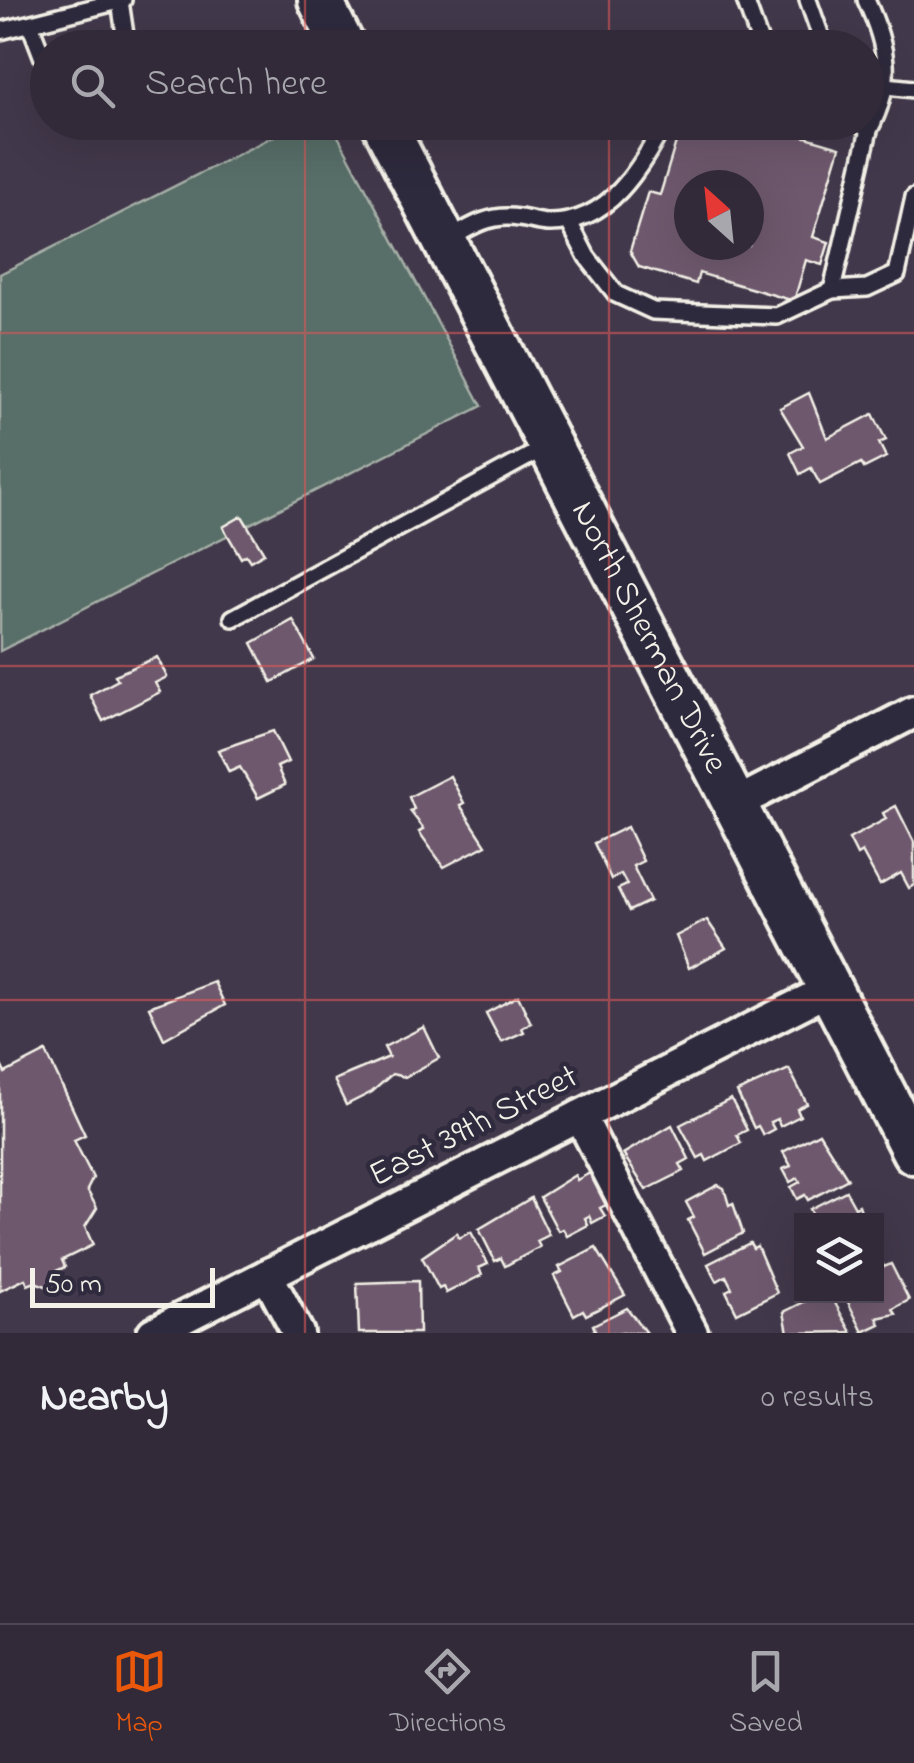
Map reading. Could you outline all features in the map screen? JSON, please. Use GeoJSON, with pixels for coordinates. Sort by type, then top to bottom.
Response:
{"type":"FeatureCollection","features":[{"type":"Feature","properties":{"kind":"main road"},"geometry":{"type":"LineString","coordinates":[[320,0],[335,30]]}},
{"type":"Feature","properties":{"kind":"main road","name":"North Sherman Drive"},"geometry":{"type":"LineString","coordinates":[[392,140],[914,1152]]}},
{"type":"Feature","properties":{"kind":"street"},"geometry":{"type":"LineString","coordinates":[[734,804],[914,712]]}},
{"type":"Feature","properties":{"kind":"street","name":"East 39th Street"},"geometry":{"type":"LineString","coordinates":[[153,1333],[830,988]]}},
{"type":"Feature","properties":{"kind":"street"},"geometry":{"type":"LineString","coordinates":[[580,1116],[692,1333]]}},
{"type":"Feature","properties":{"kind":"street"},"geometry":{"type":"LineString","coordinates":[[267,1275],[298,1333]]}},
{"type":"Feature","properties":{"kind":"lane"},"geometry":{"type":"LineString","coordinates":[[744,0],[755,30]]}},
{"type":"Feature","properties":{"kind":"lane"},"geometry":{"type":"LineString","coordinates":[[808,0],[819,30]]}},
{"type":"Feature","properties":{"kind":"lane"},"geometry":{"type":"LineString","coordinates":[[866,0],[877,30]]}},
{"type":"Feature","properties":{"kind":"lane"},"geometry":{"type":"LineString","coordinates":[[0,31],[122,1],[125,30]]}},
{"type":"Feature","properties":{"kind":"lane"},"geometry":{"type":"LineString","coordinates":[[30,24],[32,30]]}},
{"type":"Feature","properties":{"kind":"lane"},"geometry":{"type":"LineString","coordinates":[[884,49],[888,60],[884,89]]}},
{"type":"Feature","properties":{"kind":"lane"},"geometry":{"type":"LineString","coordinates":[[886,86],[914,89]]}},
{"type":"Feature","properties":{"kind":"lane"},"geometry":{"type":"LineString","coordinates":[[444,242],[494,216],[569,222],[594,212],[636,174],[655,140]]}},
{"type":"Feature","properties":{"kind":"lane"},"geometry":{"type":"LineString","coordinates":[[832,290],[860,140]]}},
{"type":"Feature","properties":{"kind":"lane"},"geometry":{"type":"LineString","coordinates":[[898,274],[914,197]]}},
{"type":"Feature","properties":{"kind":"lane"},"geometry":{"type":"LineString","coordinates":[[569,222],[587,257],[616,294],[653,311],[777,316],[832,290],[866,288],[914,265]]}},
{"type":"Feature","properties":{"kind":"lane"},"geometry":{"type":"LineString","coordinates":[[233,618],[550,445]]}},
{"type":"Feature","properties":{"kind":"green space"},"geometry":{"type":"Polygon","coordinates":[[[266,140],[340,140],[482,406],[0,651],[0,274],[266,140]]]}},
{"type":"Feature","properties":{"kind":"building"},"geometry":{"type":"Polygon","coordinates":[[[677,140],[816,140],[840,147],[813,237],[829,242],[822,265],[806,260],[794,301],[699,273],[696,284],[639,267],[630,251],[648,192],[660,195],[677,140]]]}},
{"type":"Feature","properties":{"kind":"building"},"geometry":{"type":"Polygon","coordinates":[[[809,393],[827,438],[873,414],[886,440],[879,443],[886,457],[864,468],[861,463],[820,484],[811,468],[800,474],[790,453],[803,446],[780,408],[809,393]]]}},
{"type":"Feature","properties":{"kind":"building"},"geometry":{"type":"Polygon","coordinates":[[[242,516],[264,553],[250,561],[246,555],[241,558],[223,527],[242,516]]]}},
{"type":"Feature","properties":{"kind":"building"},"geometry":{"type":"Polygon","coordinates":[[[293,620],[314,659],[272,682],[252,643],[293,620]]]}},
{"type":"Feature","properties":{"kind":"building"},"geometry":{"type":"Polygon","coordinates":[[[157,657],[167,677],[155,683],[160,692],[103,721],[90,695],[118,680],[115,675],[157,657]]]}},
{"type":"Feature","properties":{"kind":"building"},"geometry":{"type":"Polygon","coordinates":[[[273,731],[288,762],[277,767],[285,785],[258,798],[240,767],[229,772],[218,750],[273,731]]]}},
{"type":"Feature","properties":{"kind":"building"},"geometry":{"type":"Polygon","coordinates":[[[450,776],[464,803],[460,805],[486,845],[444,867],[419,832],[424,829],[410,811],[414,809],[409,797],[450,776]]]}},
{"type":"Feature","properties":{"kind":"building"},"geometry":{"type":"Polygon","coordinates":[[[896,806],[914,842],[914,885],[909,888],[901,873],[880,885],[862,852],[857,855],[849,839],[886,819],[883,813],[896,806]]]}},
{"type":"Feature","properties":{"kind":"building"},"geometry":{"type":"Polygon","coordinates":[[[627,827],[643,861],[633,866],[650,901],[629,911],[618,889],[627,885],[621,874],[611,879],[594,843],[627,827]]]}},
{"type":"Feature","properties":{"kind":"building"},"geometry":{"type":"Polygon","coordinates":[[[707,920],[726,948],[689,968],[676,936],[707,920]]]}},
{"type":"Feature","properties":{"kind":"building"},"geometry":{"type":"Polygon","coordinates":[[[214,982],[225,1005],[164,1039],[149,1007],[214,982]]]}},
{"type":"Feature","properties":{"kind":"building"},"geometry":{"type":"Polygon","coordinates":[[[518,996],[531,1023],[522,1028],[524,1032],[501,1042],[486,1013],[518,996]]]}},
{"type":"Feature","properties":{"kind":"building"},"geometry":{"type":"Polygon","coordinates":[[[424,1027],[439,1058],[405,1077],[392,1074],[372,1092],[346,1105],[334,1080],[389,1057],[384,1047],[424,1027]]]}},
{"type":"Feature","properties":{"kind":"building"},"geometry":{"type":"Polygon","coordinates":[[[46,1052],[85,1135],[74,1140],[93,1178],[87,1190],[97,1208],[85,1227],[93,1245],[62,1260],[65,1267],[56,1271],[59,1276],[51,1288],[35,1282],[28,1285],[25,1279],[0,1291],[0,1063],[5,1073],[46,1052]]]}},
{"type":"Feature","properties":{"kind":"building"},"geometry":{"type":"Polygon","coordinates":[[[789,1069],[807,1104],[797,1109],[800,1116],[780,1126],[777,1119],[770,1122],[774,1129],[763,1135],[758,1126],[754,1128],[737,1092],[789,1069]]]}},
{"type":"Feature","properties":{"kind":"building"},"geometry":{"type":"Polygon","coordinates":[[[731,1099],[747,1130],[737,1135],[741,1143],[707,1161],[704,1155],[698,1158],[680,1125],[731,1099]]]}},
{"type":"Feature","properties":{"kind":"building"},"geometry":{"type":"Polygon","coordinates":[[[672,1125],[689,1159],[680,1164],[684,1171],[646,1190],[623,1154],[672,1125]]]}},
{"type":"Feature","properties":{"kind":"building"},"geometry":{"type":"Polygon","coordinates":[[[819,1133],[848,1179],[808,1200],[805,1195],[797,1199],[791,1187],[800,1182],[798,1178],[790,1182],[783,1169],[791,1166],[783,1152],[819,1133]]]}},
{"type":"Feature","properties":{"kind":"building"},"geometry":{"type":"Polygon","coordinates":[[[590,1173],[606,1205],[600,1208],[605,1216],[592,1223],[589,1216],[585,1218],[588,1225],[567,1236],[563,1229],[558,1231],[540,1197],[575,1175],[577,1180],[590,1173]]]}},
{"type":"Feature","properties":{"kind":"building"},"geometry":{"type":"Polygon","coordinates":[[[718,1185],[724,1188],[729,1205],[733,1203],[743,1233],[705,1253],[688,1220],[694,1217],[686,1202],[718,1185]]]}},
{"type":"Feature","properties":{"kind":"building"},"geometry":{"type":"Polygon","coordinates":[[[846,1191],[862,1213],[812,1213],[810,1209],[846,1191]]]}},
{"type":"Feature","properties":{"kind":"building"},"geometry":{"type":"Polygon","coordinates":[[[531,1198],[549,1235],[537,1241],[540,1247],[505,1266],[501,1258],[495,1261],[479,1229],[531,1198]]]}},
{"type":"Feature","properties":{"kind":"building"},"geometry":{"type":"Polygon","coordinates":[[[471,1232],[488,1264],[479,1268],[482,1275],[446,1293],[443,1287],[439,1289],[422,1257],[457,1233],[459,1238],[471,1232]]]}},
{"type":"Feature","properties":{"kind":"building"},"geometry":{"type":"Polygon","coordinates":[[[750,1243],[753,1248],[757,1246],[777,1293],[737,1313],[726,1291],[732,1288],[726,1276],[717,1281],[708,1264],[750,1243]]]}},
{"type":"Feature","properties":{"kind":"building"},"geometry":{"type":"Polygon","coordinates":[[[596,1248],[625,1295],[586,1315],[583,1310],[574,1315],[554,1276],[562,1272],[559,1267],[596,1248]]]}},
{"type":"Feature","properties":{"kind":"building"},"geometry":{"type":"Polygon","coordinates":[[[891,1264],[909,1300],[893,1309],[896,1314],[877,1318],[880,1324],[863,1332],[848,1303],[884,1303],[884,1267],[891,1264]]]}},
{"type":"Feature","properties":{"kind":"building"},"geometry":{"type":"Polygon","coordinates":[[[418,1281],[419,1333],[359,1333],[357,1283],[418,1281]]]}},
{"type":"Feature","properties":{"kind":"building"},"geometry":{"type":"Polygon","coordinates":[[[802,1303],[835,1303],[851,1332],[788,1333],[784,1312],[802,1303]]]}},
{"type":"Feature","properties":{"kind":"building"},"geometry":{"type":"Polygon","coordinates":[[[627,1308],[646,1333],[589,1333],[595,1330],[593,1325],[627,1308]]]}}]}
